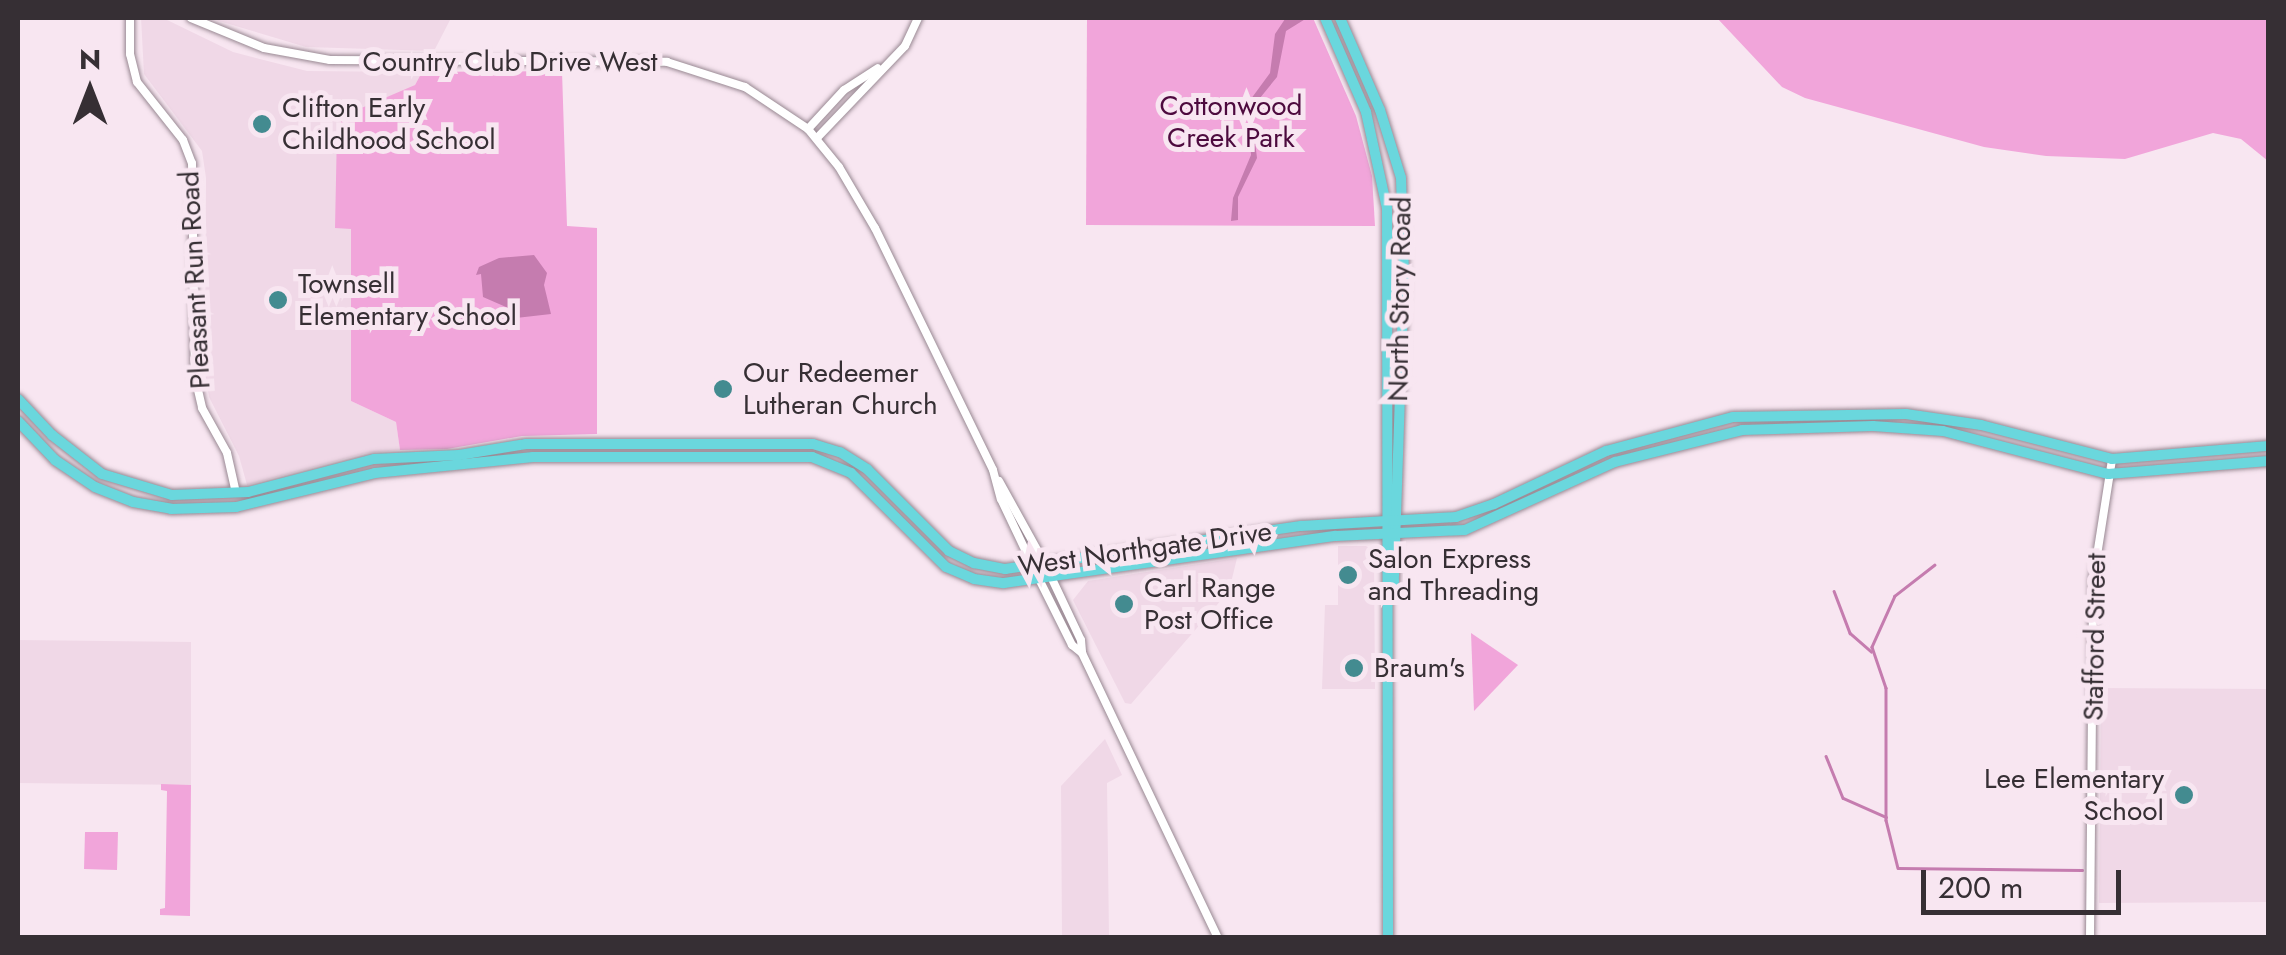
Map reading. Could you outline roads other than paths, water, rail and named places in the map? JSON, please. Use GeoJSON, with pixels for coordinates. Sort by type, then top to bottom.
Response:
{"type":"FeatureCollection","features":[{"type":"Feature","properties":{"kind":"main road","name":"North Story Road"},"geometry":{"type":"LineString","coordinates":[[1325,18],[1378,148],[1387,208],[1390,536],[1384,580],[1389,591],[1388,938]]}},
{"type":"Feature","properties":{"kind":"main road","name":"North Story Road"},"geometry":{"type":"LineString","coordinates":[[1340,18],[1395,149],[1401,178],[1404,274],[1390,521]]}},
{"type":"Feature","properties":{"kind":"main road"},"geometry":{"type":"LineString","coordinates":[[1344,62],[1357,56]]}},
{"type":"Feature","properties":{"kind":"main road","name":"West Northgate Drive"},"geometry":{"type":"LineString","coordinates":[[18,399],[102,474],[138,488],[172,494],[236,493],[374,459],[459,455],[526,444],[813,444],[850,456],[938,542],[962,558],[996,568],[1302,526],[1456,516],[1494,504],[1606,451],[1733,417],[1906,414],[1981,425],[2112,459],[2268,446]]}},
{"type":"Feature","properties":{"kind":"main road"},"geometry":{"type":"LineString","coordinates":[[20,424],[34,416]]}},
{"type":"Feature","properties":{"kind":"main road","name":"West Northgate Drive"},"geometry":{"type":"LineString","coordinates":[[20,424],[79,478],[133,502],[171,509],[236,507],[376,473],[542,456],[783,456],[823,460],[851,473],[933,557],[959,574],[995,582],[1336,536],[1465,530],[1614,462],[1742,430],[1873,426],[1943,431],[2108,474],[2268,461]]}},
{"type":"Feature","properties":{"kind":"main road"},"geometry":{"type":"LineString","coordinates":[[783,443],[783,456]]}},
{"type":"Feature","properties":{"kind":"main road"},"geometry":{"type":"LineString","coordinates":[[133,502],[138,488]]}},
{"type":"Feature","properties":{"kind":"main road"},"geometry":{"type":"LineString","coordinates":[[1217,539],[1218,552]]}},
{"type":"Feature","properties":{"kind":"street","name":"Pleasant Run Road"},"geometry":{"type":"LineString","coordinates":[[130,18],[130,54],[137,82],[183,140],[192,163],[196,389],[227,453],[236,493]]}},
{"type":"Feature","properties":{"kind":"street","name":"Country Club Drive West"},"geometry":{"type":"LineString","coordinates":[[191,18],[264,48],[330,60],[666,62],[744,88],[808,130],[860,198],[1045,578],[1081,640],[1082,654],[1218,938]]}},
{"type":"Feature","properties":{"kind":"street"},"geometry":{"type":"LineString","coordinates":[[816,138],[905,46],[918,18]]}},
{"type":"Feature","properties":{"kind":"street"},"geometry":{"type":"LineString","coordinates":[[808,130],[844,90],[882,66]]}},
{"type":"Feature","properties":{"kind":"street","name":"Stafford Street"},"geometry":{"type":"LineString","coordinates":[[2090,938],[2093,580],[2112,459]]}},
{"type":"Feature","properties":{"kind":"waterway"},"geometry":{"type":"LineString","coordinates":[[1935,565],[1895,596],[1872,647],[1886,688],[1886,820],[1898,868],[2082,870]]}},
{"type":"Feature","properties":{"kind":"waterway"},"geometry":{"type":"LineString","coordinates":[[1834,591],[1850,633],[1871,651]]}},
{"type":"Feature","properties":{"kind":"waterway"},"geometry":{"type":"LineString","coordinates":[[1826,756],[1843,798],[1886,817]]}},
{"type":"Feature","properties":{"kind":"place","name":"Clifton Early Childhood School"},"geometry":{"type":"Point","coordinates":[262,124]}},
{"type":"Feature","properties":{"kind":"place","name":"Townsell Elementary School"},"geometry":{"type":"Point","coordinates":[278,300]}},
{"type":"Feature","properties":{"kind":"place","name":"Our Redeemer Lutheran Church"},"geometry":{"type":"Point","coordinates":[723,389]}},
{"type":"Feature","properties":{"kind":"place","name":"Salon Express and Threading"},"geometry":{"type":"Point","coordinates":[1348,575]}},
{"type":"Feature","properties":{"kind":"place","name":"Carl Range Post Office"},"geometry":{"type":"Point","coordinates":[1124,604]}},
{"type":"Feature","properties":{"kind":"place","name":"Braum's"},"geometry":{"type":"Point","coordinates":[1354,668]}},
{"type":"Feature","properties":{"kind":"place","name":"Lee Elementary School"},"geometry":{"type":"Point","coordinates":[2184,795]}},
{"type":"Feature","properties":{"kind":"park label","name":"Cottonwood Creek Park"},"geometry":{"type":"Point","coordinates":[1231,122]}}]}
